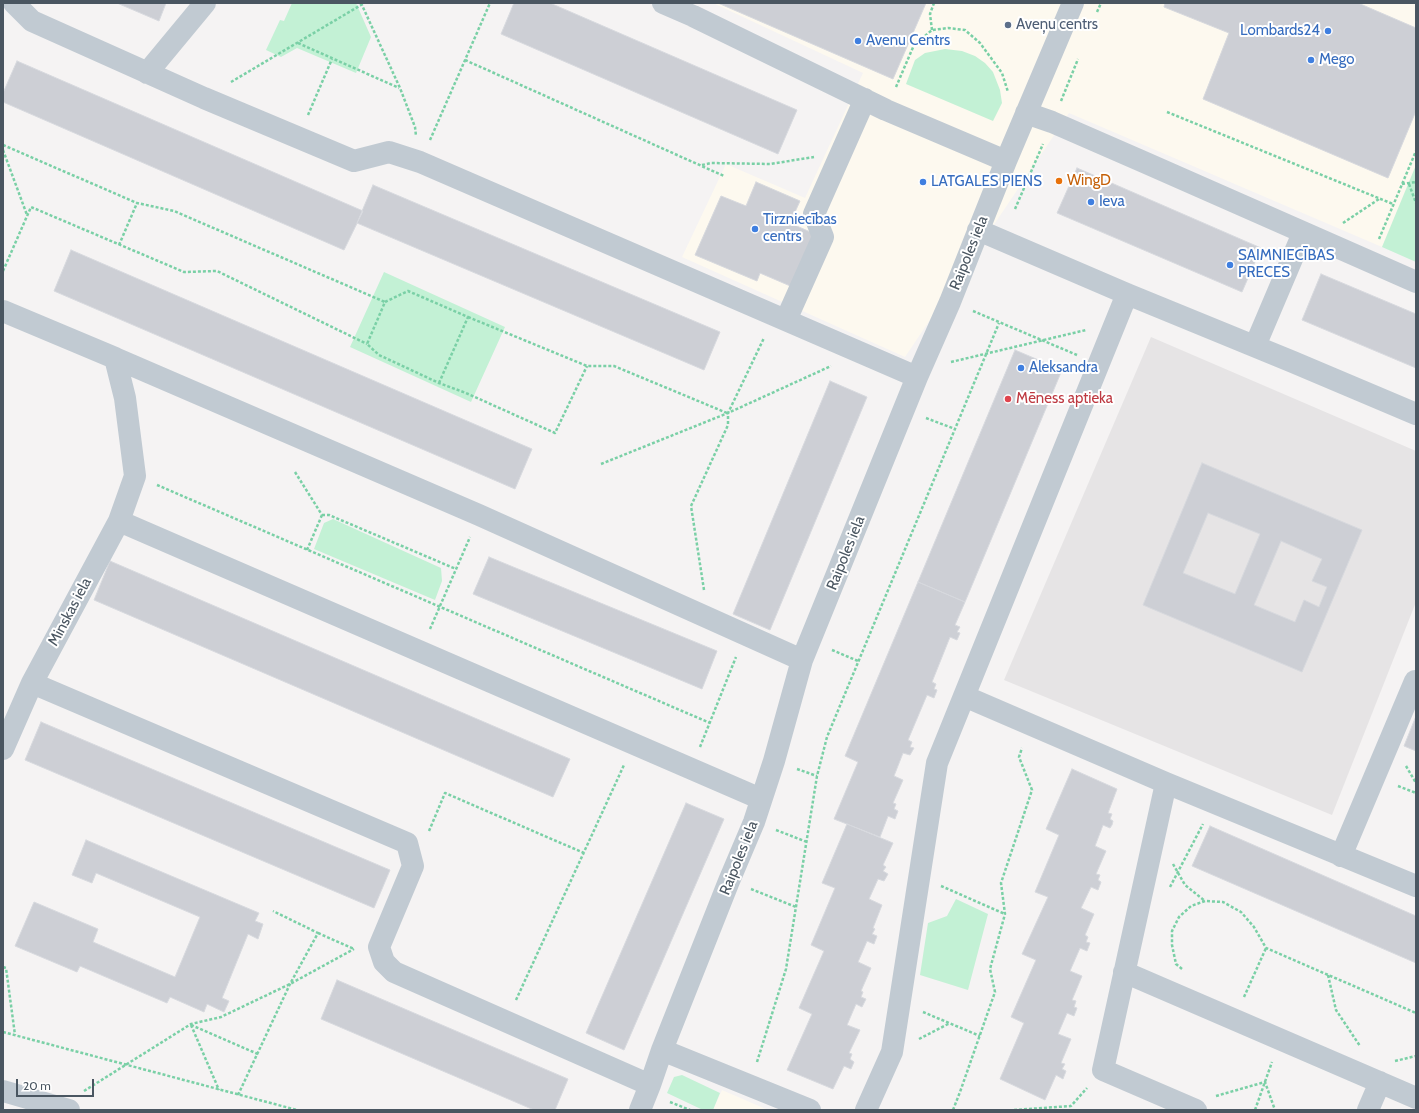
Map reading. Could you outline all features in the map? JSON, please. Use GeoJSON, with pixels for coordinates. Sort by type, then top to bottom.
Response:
{"type":"FeatureCollection","features":[{"type":"Feature","properties":{"kind":"street"},"geometry":{"type":"LineString","coordinates":[[3,9],[7,3]]}},
{"type":"Feature","properties":{"kind":"street"},"geometry":{"type":"LineString","coordinates":[[14,3],[32,21],[147,73],[298,138],[354,161],[389,152],[420,162],[916,377]]}},
{"type":"Feature","properties":{"kind":"street"},"geometry":{"type":"LineString","coordinates":[[147,73],[205,3]]}},
{"type":"Feature","properties":{"kind":"street"},"geometry":{"type":"LineString","coordinates":[[663,3],[886,110],[1006,161]]}},
{"type":"Feature","properties":{"kind":"street","name":"Raipoles iela"},"geometry":{"type":"LineString","coordinates":[[640,1110],[662,1050],[754,822],[774,761],[802,660],[916,377],[950,302],[1006,161],[1072,3]]}},
{"type":"Feature","properties":{"kind":"street"},"geometry":{"type":"LineString","coordinates":[[780,318],[823,237],[814,214],[865,99]]}},
{"type":"Feature","properties":{"kind":"street"},"geometry":{"type":"LineString","coordinates":[[1026,113],[1067,128],[1416,282]]}},
{"type":"Feature","properties":{"kind":"street"},"geometry":{"type":"LineString","coordinates":[[978,230],[1127,294],[1416,414]]}},
{"type":"Feature","properties":{"kind":"street"},"geometry":{"type":"LineString","coordinates":[[1255,346],[1311,236]]}},
{"type":"Feature","properties":{"kind":"street"},"geometry":{"type":"LineString","coordinates":[[866,1110],[892,1052],[937,763],[1127,294]]}},
{"type":"Feature","properties":{"kind":"street"},"geometry":{"type":"LineString","coordinates":[[3,311],[479,515],[802,660]]}},
{"type":"Feature","properties":{"kind":"street"},"geometry":{"type":"LineString","coordinates":[[115,358],[125,398],[135,476]]}},
{"type":"Feature","properties":{"kind":"street","name":"Minskas iela"},"geometry":{"type":"LineString","coordinates":[[3,748],[32,684],[119,521],[135,476]]}},
{"type":"Feature","properties":{"kind":"street"},"geometry":{"type":"LineString","coordinates":[[119,521],[633,745],[761,799]]}},
{"type":"Feature","properties":{"kind":"street"},"geometry":{"type":"LineString","coordinates":[[1341,856],[1416,682]]}},
{"type":"Feature","properties":{"kind":"street"},"geometry":{"type":"LineString","coordinates":[[32,684],[407,843],[413,866],[379,947],[384,962],[394,972],[650,1085]]}},
{"type":"Feature","properties":{"kind":"street"},"geometry":{"type":"LineString","coordinates":[[964,696],[1166,783],[1416,886]]}},
{"type":"Feature","properties":{"kind":"street"},"geometry":{"type":"LineString","coordinates":[[1166,783],[1103,1070],[1190,1108]]}},
{"type":"Feature","properties":{"kind":"street"},"geometry":{"type":"LineString","coordinates":[[1124,972],[1416,1098]]}},
{"type":"Feature","properties":{"kind":"street"},"geometry":{"type":"LineString","coordinates":[[662,1050],[810,1110]]}},
{"type":"Feature","properties":{"kind":"street"},"geometry":{"type":"LineString","coordinates":[[1368,1110],[1380,1082]]}},
{"type":"Feature","properties":{"kind":"street"},"geometry":{"type":"LineString","coordinates":[[3,1091],[74,1102]]}},
{"type":"Feature","properties":{"kind":"path"},"geometry":{"type":"LineString","coordinates":[[420,162],[490,3]]}},
{"type":"Feature","properties":{"kind":"path"},"geometry":{"type":"LineString","coordinates":[[932,30],[930,14],[934,3]]}},
{"type":"Feature","properties":{"kind":"path"},"geometry":{"type":"LineString","coordinates":[[204,98],[361,4],[400,88],[415,127],[420,162]]}},
{"type":"Feature","properties":{"kind":"path"},"geometry":{"type":"LineString","coordinates":[[900,76],[914,45],[932,30],[948,28],[965,30],[980,43],[1002,73],[1009,95],[1026,113]]}},
{"type":"Feature","properties":{"kind":"path"},"geometry":{"type":"LineString","coordinates":[[297,43],[400,88]]}},
{"type":"Feature","properties":{"kind":"path"},"geometry":{"type":"LineString","coordinates":[[298,138],[332,59]]}},
{"type":"Feature","properties":{"kind":"path"},"geometry":{"type":"LineString","coordinates":[[465,60],[724,176]]}},
{"type":"Feature","properties":{"kind":"path"},"geometry":{"type":"LineString","coordinates":[[1167,112],[1393,204]]}},
{"type":"Feature","properties":{"kind":"path"},"geometry":{"type":"LineString","coordinates":[[3,145],[137,203],[174,211],[385,302]]}},
{"type":"Feature","properties":{"kind":"path"},"geometry":{"type":"LineString","coordinates":[[3,150],[27,215]]}},
{"type":"Feature","properties":{"kind":"path"},"geometry":{"type":"LineString","coordinates":[[1369,262],[1416,151]]}},
{"type":"Feature","properties":{"kind":"path"},"geometry":{"type":"LineString","coordinates":[[701,165],[711,163],[770,164],[842,152]]}},
{"type":"Feature","properties":{"kind":"path"},"geometry":{"type":"LineString","coordinates":[[1402,184],[1416,182]]}},
{"type":"Feature","properties":{"kind":"path"},"geometry":{"type":"LineString","coordinates":[[1409,184],[1416,203]]}},
{"type":"Feature","properties":{"kind":"path"},"geometry":{"type":"LineString","coordinates":[[1311,236],[1379,198]]}},
{"type":"Feature","properties":{"kind":"path"},"geometry":{"type":"LineString","coordinates":[[119,245],[137,203]]}},
{"type":"Feature","properties":{"kind":"path"},"geometry":{"type":"LineString","coordinates":[[3,271],[31,207],[184,272],[217,271],[367,344],[379,355],[439,383],[466,393],[555,433],[587,366]]}},
{"type":"Feature","properties":{"kind":"path"},"geometry":{"type":"LineString","coordinates":[[367,344],[385,302],[408,291],[468,318],[587,366],[614,366],[728,413]]}},
{"type":"Feature","properties":{"kind":"path"},"geometry":{"type":"LineString","coordinates":[[972,311],[1099,364]]}},
{"type":"Feature","properties":{"kind":"path"},"geometry":{"type":"LineString","coordinates":[[439,383],[468,318]]}},
{"type":"Feature","properties":{"kind":"path"},"geometry":{"type":"LineString","coordinates":[[708,617],[691,506],[728,425],[728,413],[780,318]]}},
{"type":"Feature","properties":{"kind":"path"},"geometry":{"type":"LineString","coordinates":[[749,1085],[786,969],[817,776],[827,737],[999,323]]}},
{"type":"Feature","properties":{"kind":"path"},"geometry":{"type":"LineString","coordinates":[[948,362],[1115,324]]}},
{"type":"Feature","properties":{"kind":"path"},"geometry":{"type":"LineString","coordinates":[[601,464],[728,413],[860,353]]}},
{"type":"Feature","properties":{"kind":"path"},"geometry":{"type":"LineString","coordinates":[[920,415],[955,429]]}},
{"type":"Feature","properties":{"kind":"path"},"geometry":{"type":"LineString","coordinates":[[295,472],[322,515]]}},
{"type":"Feature","properties":{"kind":"path"},"geometry":{"type":"LineString","coordinates":[[135,476],[710,723]]}},
{"type":"Feature","properties":{"kind":"path"},"geometry":{"type":"LineString","coordinates":[[307,550],[322,515]]}},
{"type":"Feature","properties":{"kind":"path"},"geometry":{"type":"LineString","coordinates":[[322,515],[329,515],[456,569]]}},
{"type":"Feature","properties":{"kind":"path"},"geometry":{"type":"LineString","coordinates":[[420,652],[479,515]]}},
{"type":"Feature","properties":{"kind":"path"},"geometry":{"type":"LineString","coordinates":[[691,770],[745,634]]}},
{"type":"Feature","properties":{"kind":"path"},"geometry":{"type":"LineString","coordinates":[[830,650],[858,660]]}},
{"type":"Feature","properties":{"kind":"path"},"geometry":{"type":"LineString","coordinates":[[953,1110],[980,1036],[994,992],[990,969],[1005,914],[1001,883],[1032,790],[1019,757],[1030,725]]}},
{"type":"Feature","properties":{"kind":"path"},"geometry":{"type":"LineString","coordinates":[[506,1022],[633,745]]}},
{"type":"Feature","properties":{"kind":"path"},"geometry":{"type":"LineString","coordinates":[[413,866],[445,794],[584,853]]}},
{"type":"Feature","properties":{"kind":"path"},"geometry":{"type":"LineString","coordinates":[[1169,889],[1214,803]]}},
{"type":"Feature","properties":{"kind":"path"},"geometry":{"type":"LineString","coordinates":[[754,822],[807,842]]}},
{"type":"Feature","properties":{"kind":"path"},"geometry":{"type":"LineString","coordinates":[[1154,834],[1185,885],[1205,901]]}},
{"type":"Feature","properties":{"kind":"path"},"geometry":{"type":"LineString","coordinates":[[920,877],[1005,914]]}},
{"type":"Feature","properties":{"kind":"path"},"geometry":{"type":"LineString","coordinates":[[729,881],[796,907]]}},
{"type":"Feature","properties":{"kind":"path"},"geometry":{"type":"LineString","coordinates":[[1184,972],[1176,964],[1172,945],[1172,931],[1179,917],[1191,906],[1205,901],[1223,902],[1241,912],[1254,927],[1266,948],[1416,1013]]}},
{"type":"Feature","properties":{"kind":"path"},"geometry":{"type":"LineString","coordinates":[[273,911],[318,933],[384,962]]}},
{"type":"Feature","properties":{"kind":"path"},"geometry":{"type":"LineString","coordinates":[[238,1095],[290,984],[318,933]]}},
{"type":"Feature","properties":{"kind":"path"},"geometry":{"type":"LineString","coordinates":[[1237,996],[1243,999],[1266,948]]}},
{"type":"Feature","properties":{"kind":"path"},"geometry":{"type":"LineString","coordinates":[[74,1102],[126,1064],[191,1024],[222,1017],[290,984],[354,949]]}},
{"type":"Feature","properties":{"kind":"path"},"geometry":{"type":"LineString","coordinates":[[3,967],[6,968],[15,1035]]}},
{"type":"Feature","properties":{"kind":"path"},"geometry":{"type":"LineString","coordinates":[[1327,975],[1336,1010],[1361,1047]]}},
{"type":"Feature","properties":{"kind":"path"},"geometry":{"type":"LineString","coordinates":[[900,1002],[980,1036]]}},
{"type":"Feature","properties":{"kind":"path"},"geometry":{"type":"LineString","coordinates":[[892,1052],[907,1047],[923,1036],[950,1023]]}},
{"type":"Feature","properties":{"kind":"path"},"geometry":{"type":"LineString","coordinates":[[191,1024],[258,1054]]}},
{"type":"Feature","properties":{"kind":"path"},"geometry":{"type":"LineString","coordinates":[[191,1024],[219,1090]]}},
{"type":"Feature","properties":{"kind":"path"},"geometry":{"type":"LineString","coordinates":[[3,1032],[297,1110]]}},
{"type":"Feature","properties":{"kind":"path"},"geometry":{"type":"LineString","coordinates":[[1255,1110],[1281,1040]]}},
{"type":"Feature","properties":{"kind":"path"},"geometry":{"type":"LineString","coordinates":[[1014,1110],[1071,1106],[1103,1070]]}},
{"type":"Feature","properties":{"kind":"path"},"geometry":{"type":"LineString","coordinates":[[1190,1108],[1265,1082]]}},
{"type":"Feature","properties":{"kind":"path"},"geometry":{"type":"LineString","coordinates":[[1265,1082],[1275,1110]]}},
{"type":"Feature","properties":{"kind":"shaded area"},"geometry":{"type":"Polygon","coordinates":[[[713,3],[1416,3],[1416,167],[1382,247],[1069,113],[905,357],[682,257],[726,164],[805,198],[863,73],[713,3]]]}},
{"type":"Feature","properties":{"kind":"shaded area"},"geometry":{"type":"Polygon","coordinates":[[[1151,337],[1416,451],[1416,602],[1332,815],[1004,680],[1151,337]]]}},
{"type":"Feature","properties":{"kind":"shaded area"},"geometry":{"type":"Polygon","coordinates":[[[722,1090],[768,1110],[713,1110],[722,1090]]]}},
{"type":"Feature","properties":{"kind":"green space"},"geometry":{"type":"Polygon","coordinates":[[[292,3],[356,3],[371,37],[356,73],[297,48],[281,57],[266,50],[280,20],[284,21],[292,3]]]}},
{"type":"Feature","properties":{"kind":"green space"},"geometry":{"type":"Polygon","coordinates":[[[945,49],[962,51],[975,56],[985,63],[993,72],[1000,90],[1002,103],[993,121],[906,84],[915,60],[925,53],[945,49]]]}},
{"type":"Feature","properties":{"kind":"green space"},"geometry":{"type":"Polygon","coordinates":[[[1416,165],[1416,262],[1382,247],[1416,165]]]}},
{"type":"Feature","properties":{"kind":"green space"},"geometry":{"type":"Polygon","coordinates":[[[384,272],[505,327],[471,402],[350,347],[384,272]]]}},
{"type":"Feature","properties":{"kind":"green space"},"geometry":{"type":"Polygon","coordinates":[[[333,519],[441,568],[442,581],[435,600],[314,549],[324,523],[333,519]]]}},
{"type":"Feature","properties":{"kind":"green space"},"geometry":{"type":"Polygon","coordinates":[[[956,899],[988,914],[968,990],[920,975],[928,923],[947,916],[956,899]]]}},
{"type":"Feature","properties":{"kind":"green space"},"geometry":{"type":"Polygon","coordinates":[[[682,1075],[720,1093],[713,1110],[703,1110],[667,1093],[674,1077],[682,1075]]]}},
{"type":"Feature","properties":{"kind":"building"},"geometry":{"type":"Polygon","coordinates":[[[117,3],[166,3],[159,21],[117,3]]]}},
{"type":"Feature","properties":{"kind":"building"},"geometry":{"type":"Polygon","coordinates":[[[514,3],[550,3],[797,110],[778,154],[501,34],[514,3]]]}},
{"type":"Feature","properties":{"kind":"building","name":"Avenu Centrs"},"geometry":{"type":"Polygon","coordinates":[[[718,3],[926,3],[893,79],[718,3]]]}},
{"type":"Feature","properties":{"kind":"building"},"geometry":{"type":"Polygon","coordinates":[[[1165,3],[1358,3],[1416,28],[1416,111],[1388,178],[1203,99],[1229,33],[1164,7],[1165,3]]]}},
{"type":"Feature","properties":{"kind":"building"},"geometry":{"type":"Polygon","coordinates":[[[17,61],[363,211],[344,250],[3,102],[3,93],[17,61]]]}},
{"type":"Feature","properties":{"kind":"building"},"geometry":{"type":"Polygon","coordinates":[[[1077,168],[1261,248],[1242,292],[1057,213],[1077,168]]]}},
{"type":"Feature","properties":{"kind":"building","name":"Tirzniecības centrs"},"geometry":{"type":"Polygon","coordinates":[[[756,182],[800,201],[790,223],[817,235],[795,288],[760,273],[757,281],[695,255],[721,196],[746,206],[756,182]]]}},
{"type":"Feature","properties":{"kind":"building"},"geometry":{"type":"Polygon","coordinates":[[[373,185],[720,332],[704,370],[357,223],[373,185]]]}},
{"type":"Feature","properties":{"kind":"building"},"geometry":{"type":"Polygon","coordinates":[[[71,250],[532,449],[515,489],[54,291],[71,250]]]}},
{"type":"Feature","properties":{"kind":"building"},"geometry":{"type":"Polygon","coordinates":[[[1321,274],[1416,314],[1416,368],[1302,320],[1321,274]]]}},
{"type":"Feature","properties":{"kind":"building"},"geometry":{"type":"Polygon","coordinates":[[[1015,350],[1062,370],[965,602],[918,582],[1015,350]]]}},
{"type":"Feature","properties":{"kind":"building"},"geometry":{"type":"Polygon","coordinates":[[[830,381],[867,397],[770,630],[733,614],[830,381]]]}},
{"type":"Feature","properties":{"kind":"building"},"geometry":{"type":"Polygon","coordinates":[[[1202,463],[1362,530],[1302,672],[1143,605],[1202,463]],[[1208,513],[1183,573],[1235,594],[1260,534],[1208,513]],[[1281,541],[1254,605],[1295,622],[1304,600],[1319,607],[1327,587],[1312,581],[1322,559],[1281,541]]]}},
{"type":"Feature","properties":{"kind":"building"},"geometry":{"type":"Polygon","coordinates":[[[489,557],[717,651],[702,689],[473,594],[489,557]]]}},
{"type":"Feature","properties":{"kind":"building"},"geometry":{"type":"Polygon","coordinates":[[[110,561],[570,759],[553,797],[94,600],[110,561]]]}},
{"type":"Feature","properties":{"kind":"building"},"geometry":{"type":"Polygon","coordinates":[[[918,582],[965,602],[955,625],[960,627],[957,632],[960,633],[957,640],[950,637],[932,682],[936,684],[934,689],[937,690],[934,698],[927,695],[908,740],[912,742],[910,747],[914,748],[910,755],[903,753],[894,776],[903,780],[893,803],[896,804],[894,809],[898,811],[895,819],[888,816],[880,837],[834,819],[858,762],[845,756],[918,582]]]}},
{"type":"Feature","properties":{"kind":"building"},"geometry":{"type":"Polygon","coordinates":[[[1416,716],[1416,751],[1404,746],[1416,716]]]}},
{"type":"Feature","properties":{"kind":"building"},"geometry":{"type":"Polygon","coordinates":[[[41,722],[390,870],[374,908],[25,760],[41,722]]]}},
{"type":"Feature","properties":{"kind":"building"},"geometry":{"type":"Polygon","coordinates":[[[1072,769],[1117,789],[1108,813],[1112,814],[1110,819],[1113,821],[1112,825],[1110,828],[1103,825],[1095,846],[1106,851],[1096,874],[1100,875],[1098,880],[1101,882],[1098,890],[1091,887],[1081,908],[1094,914],[1085,935],[1088,937],[1086,942],[1090,943],[1087,951],[1080,948],[1070,971],[1082,976],[1072,1000],[1076,1001],[1074,1007],[1077,1008],[1074,1016],[1067,1013],[1058,1034],[1071,1039],[1061,1063],[1065,1064],[1062,1069],[1066,1071],[1063,1079],[1056,1075],[1045,1100],[1000,1079],[1024,1023],[1011,1017],[1036,960],[1022,954],[1048,897],[1035,892],[1059,835],[1046,829],[1072,769]]]}},
{"type":"Feature","properties":{"kind":"building"},"geometry":{"type":"Polygon","coordinates":[[[686,803],[724,819],[624,1050],[586,1033],[686,803]]]}},
{"type":"Feature","properties":{"kind":"building"},"geometry":{"type":"Polygon","coordinates":[[[847,824],[893,843],[883,865],[886,867],[883,871],[888,874],[884,881],[878,879],[869,899],[882,905],[873,928],[875,929],[872,934],[877,936],[874,944],[867,941],[858,962],[871,968],[861,991],[863,992],[861,997],[866,999],[862,1007],[856,1004],[847,1025],[860,1030],[849,1053],[852,1054],[850,1059],[854,1062],[851,1069],[844,1066],[833,1089],[787,1070],[812,1014],[799,1008],[824,951],[811,945],[835,888],[822,883],[847,824]]]}},
{"type":"Feature","properties":{"kind":"building"},"geometry":{"type":"Polygon","coordinates":[[[1210,826],[1416,916],[1416,963],[1192,866],[1210,826]]]}},
{"type":"Feature","properties":{"kind":"building"},"geometry":{"type":"Polygon","coordinates":[[[86,840],[259,913],[255,921],[263,924],[258,939],[248,934],[222,998],[229,1001],[224,1012],[207,1004],[204,1012],[170,997],[167,1003],[80,966],[77,972],[15,946],[34,902],[98,929],[93,942],[175,977],[200,917],[96,873],[92,883],[72,875],[86,840]]]}},
{"type":"Feature","properties":{"kind":"building"},"geometry":{"type":"Polygon","coordinates":[[[337,980],[568,1079],[555,1110],[534,1110],[321,1019],[337,980]]]}},
{"type":"Feature","properties":{"kind":"place","name":"Aveņu centrs"},"geometry":{"type":"Point","coordinates":[1008,25]}},
{"type":"Feature","properties":{"kind":"place","name":"Lombards24"},"geometry":{"type":"Point","coordinates":[1328,31]}},
{"type":"Feature","properties":{"kind":"place","name":"Avenu Centrs"},"geometry":{"type":"Point","coordinates":[858,41]}},
{"type":"Feature","properties":{"kind":"place","name":"Mego"},"geometry":{"type":"Point","coordinates":[1311,60]}},
{"type":"Feature","properties":{"kind":"place","name":"WingD"},"geometry":{"type":"Point","coordinates":[1059,181]}},
{"type":"Feature","properties":{"kind":"place","name":"LATGALES PIENS"},"geometry":{"type":"Point","coordinates":[923,182]}},
{"type":"Feature","properties":{"kind":"place","name":"Ieva"},"geometry":{"type":"Point","coordinates":[1091,202]}},
{"type":"Feature","properties":{"kind":"place","name":"Tirzniecības centrs"},"geometry":{"type":"Point","coordinates":[755,229]}},
{"type":"Feature","properties":{"kind":"place","name":"SAIMNIECĪBAS PRECES"},"geometry":{"type":"Point","coordinates":[1230,265]}},
{"type":"Feature","properties":{"kind":"place","name":"Aleksandra"},"geometry":{"type":"Point","coordinates":[1021,368]}},
{"type":"Feature","properties":{"kind":"place","name":"Mēness aptieka"},"geometry":{"type":"Point","coordinates":[1008,399]}}]}
